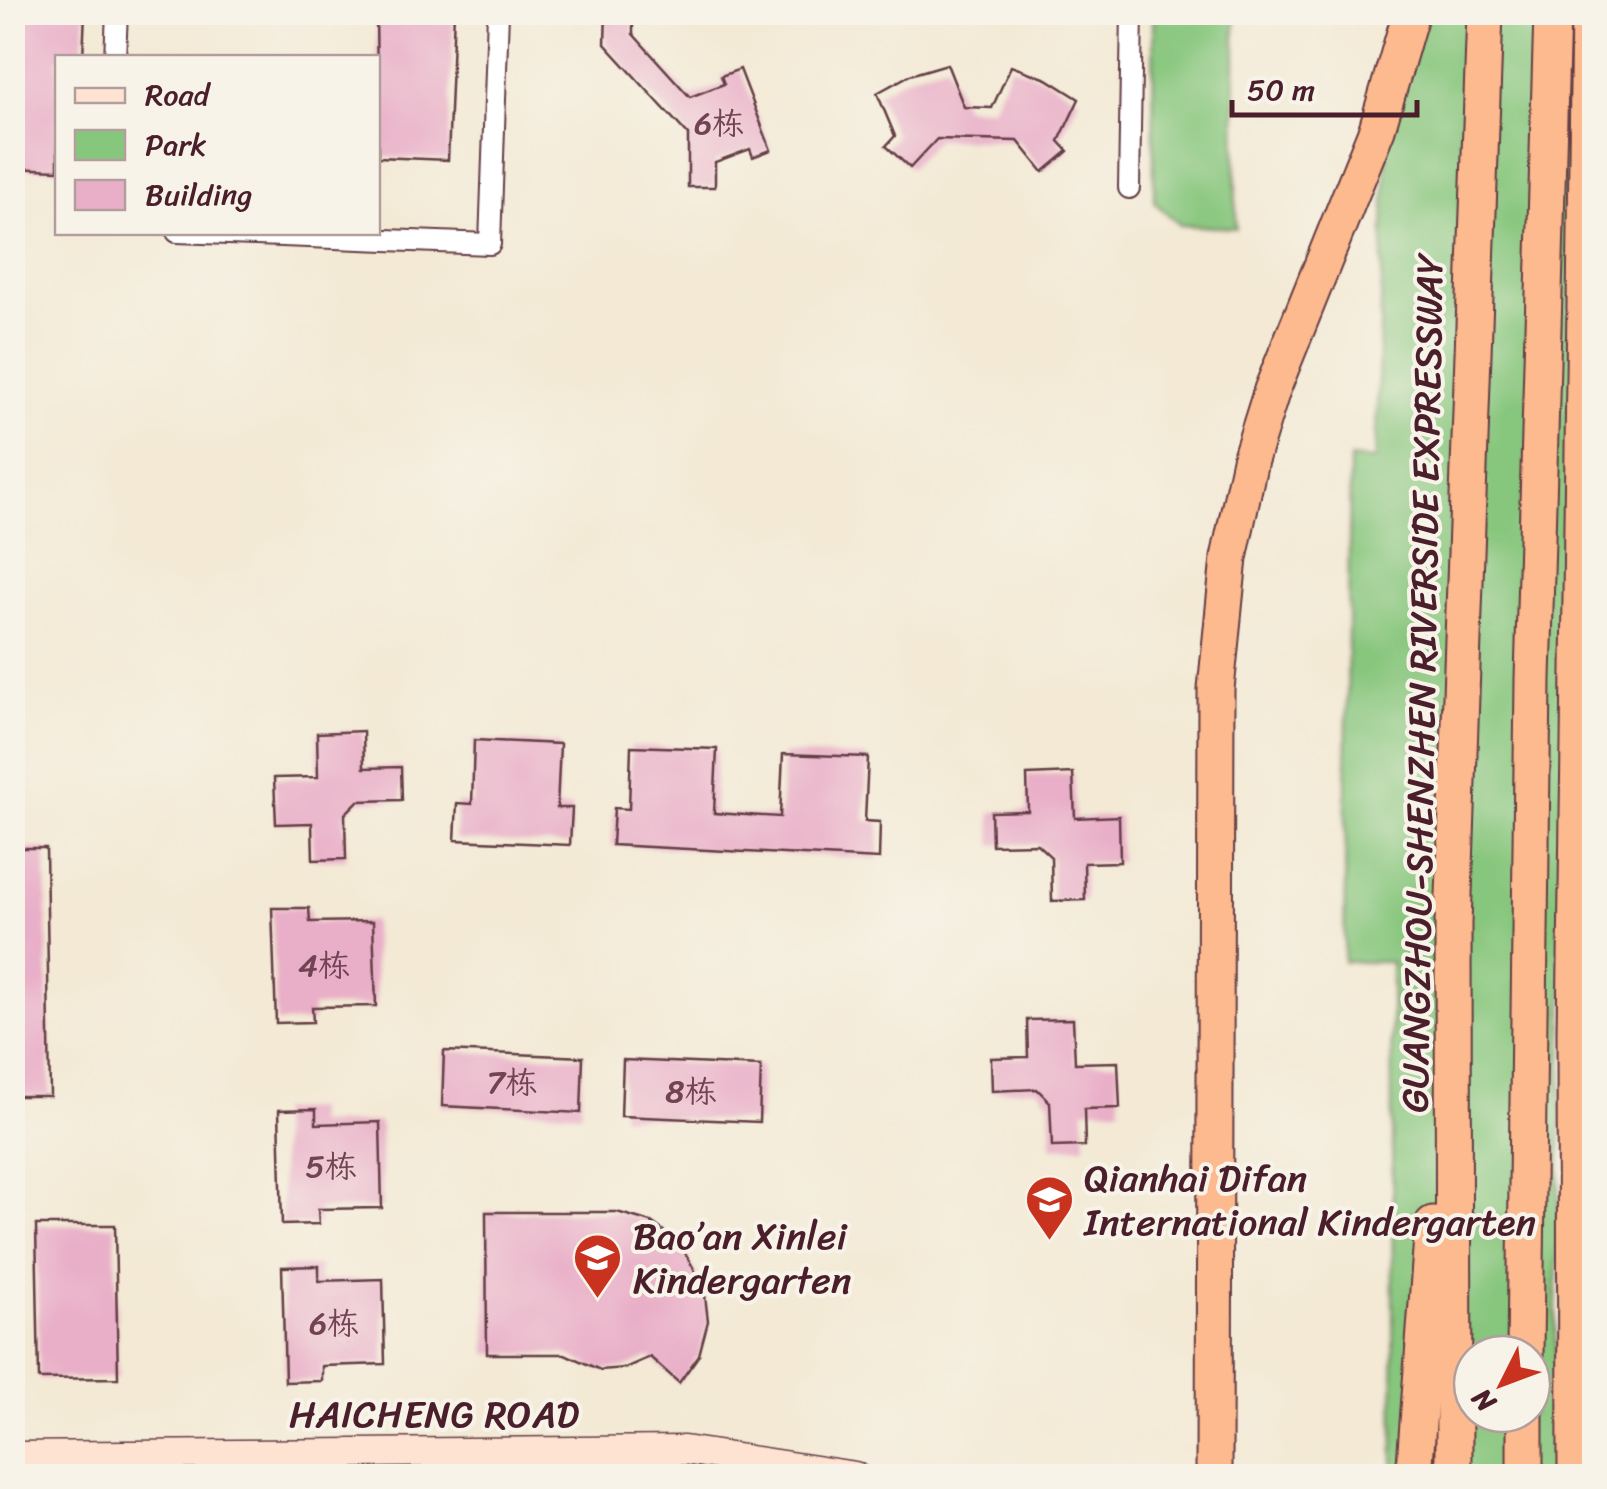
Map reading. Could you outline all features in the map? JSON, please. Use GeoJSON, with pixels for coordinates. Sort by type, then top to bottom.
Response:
{"type":"FeatureCollection","features":[{"type":"Feature","properties":{"kind":"highway"},"geometry":{"type":"LineString","coordinates":[[1214,1476],[1216,689],[1229,558],[1237,510],[1272,390],[1377,129],[1410,12]]}},
{"type":"Feature","properties":{"kind":"highway","name":"GUANGZHOU-SHENZHEN RIVERSIDE EXPRESSWAY"},"geometry":{"type":"LineString","coordinates":[[1454,1476],[1453,924],[1485,12]]}},
{"type":"Feature","properties":{"kind":"highway"},"geometry":{"type":"LineString","coordinates":[[1525,1334],[1533,679],[1552,12]]}},
{"type":"Feature","properties":{"kind":"highway"},"geometry":{"type":"LineString","coordinates":[[1576,1476],[1575,1033],[1589,12]]}},
{"type":"Feature","properties":{"kind":"highway"},"geometry":{"type":"LineString","coordinates":[[1414,1476],[1453,924]]}},
{"type":"Feature","properties":{"kind":"highway"},"geometry":{"type":"LineString","coordinates":[[1525,1434],[1525,1476]]}},
{"type":"Feature","properties":{"kind":"main road","name":"HAICHENG ROAD"},"geometry":{"type":"LineString","coordinates":[[12,1456],[684,1450],[855,1476]]}},
{"type":"Feature","properties":{"kind":"street"},"geometry":{"type":"LineString","coordinates":[[116,55],[117,12]]}},
{"type":"Feature","properties":{"kind":"street"},"geometry":{"type":"LineString","coordinates":[[255,235],[490,244],[498,12]]}},
{"type":"Feature","properties":{"kind":"street"},"geometry":{"type":"LineString","coordinates":[[1130,188],[1132,12]]}},
{"type":"Feature","properties":{"kind":"green space"},"geometry":{"type":"Polygon","coordinates":[[[1153,13],[1235,13],[1236,228],[1180,225],[1154,202],[1153,13]]]}},
{"type":"Feature","properties":{"kind":"green space"},"geometry":{"type":"Polygon","coordinates":[[[1392,13],[1560,13],[1559,44],[1584,152],[1552,1476],[1394,1476],[1391,962],[1344,962],[1350,458],[1375,460],[1392,13]]]}},
{"type":"Feature","properties":{"kind":"green space"},"geometry":{"type":"Polygon","coordinates":[[[1594,817],[1594,1476],[1591,1476],[1588,824],[1594,817]]]}},
{"type":"Feature","properties":{"kind":"building"},"geometry":{"type":"Polygon","coordinates":[[[12,12],[85,12],[83,55],[55,55],[55,170],[12,168],[12,12]]]}},
{"type":"Feature","properties":{"kind":"building"},"geometry":{"type":"Polygon","coordinates":[[[376,12],[454,12],[448,160],[380,157],[380,55],[377,55],[376,12]]]}},
{"type":"Feature","properties":{"kind":"building"},"geometry":{"type":"Polygon","coordinates":[[[606,12],[633,12],[633,34],[690,97],[724,84],[721,76],[740,69],[771,150],[753,157],[750,149],[715,162],[715,187],[688,187],[688,135],[605,44],[606,12]]]}},
{"type":"Feature","properties":{"kind":"building"},"geometry":{"type":"Polygon","coordinates":[[[947,64],[964,107],[992,108],[1011,66],[1047,79],[1079,99],[1059,141],[1068,151],[1043,172],[1018,141],[937,139],[910,168],[886,146],[895,136],[877,93],[910,75],[947,64]]]}},
{"type":"Feature","properties":{"kind":"building"},"geometry":{"type":"Polygon","coordinates":[[[363,731],[364,768],[401,767],[402,800],[358,801],[345,814],[346,859],[313,860],[312,823],[276,824],[274,778],[318,777],[317,733],[363,731]]]}},
{"type":"Feature","properties":{"kind":"building"},"geometry":{"type":"Polygon","coordinates":[[[474,740],[560,744],[557,808],[572,808],[570,845],[455,840],[457,803],[472,804],[474,740]]]}},
{"type":"Feature","properties":{"kind":"building"},"geometry":{"type":"Polygon","coordinates":[[[631,746],[717,749],[714,813],[780,817],[783,754],[868,757],[865,821],[880,822],[879,859],[612,845],[614,808],[629,809],[631,746]]]}},
{"type":"Feature","properties":{"kind":"building"},"geometry":{"type":"Polygon","coordinates":[[[1073,773],[1075,818],[1119,816],[1120,862],[1084,863],[1085,900],[1052,901],[1051,857],[1037,844],[992,845],[991,812],[1028,811],[1027,775],[1073,773]]]}},
{"type":"Feature","properties":{"kind":"building"},"geometry":{"type":"Polygon","coordinates":[[[12,848],[46,848],[50,1096],[12,1096],[12,848]]]}},
{"type":"Feature","properties":{"kind":"building"},"geometry":{"type":"Polygon","coordinates":[[[272,908],[309,908],[310,922],[373,921],[376,1006],[312,1007],[313,1022],[276,1023],[272,908]]]}},
{"type":"Feature","properties":{"kind":"building"},"geometry":{"type":"Polygon","coordinates":[[[1073,1019],[1075,1063],[1118,1062],[1120,1108],[1084,1109],[1085,1146],[1052,1147],[1050,1102],[1037,1089],[992,1091],[991,1058],[1028,1057],[1027,1020],[1073,1019]]]}},
{"type":"Feature","properties":{"kind":"building"},"geometry":{"type":"Polygon","coordinates":[[[444,1051],[583,1057],[581,1113],[442,1106],[444,1051]]]}},
{"type":"Feature","properties":{"kind":"building"},"geometry":{"type":"Polygon","coordinates":[[[623,1060],[761,1066],[759,1122],[621,1116],[623,1060]]]}},
{"type":"Feature","properties":{"kind":"building"},"geometry":{"type":"Polygon","coordinates":[[[316,1109],[316,1124],[380,1122],[382,1208],[318,1209],[319,1224],[282,1225],[279,1110],[316,1109]]]}},
{"type":"Feature","properties":{"kind":"building"},"geometry":{"type":"Polygon","coordinates":[[[486,1212],[617,1212],[651,1222],[679,1242],[704,1287],[708,1321],[699,1355],[679,1383],[650,1357],[625,1368],[600,1370],[565,1354],[487,1354],[486,1212]]]}},
{"type":"Feature","properties":{"kind":"building"},"geometry":{"type":"Polygon","coordinates":[[[36,1225],[115,1225],[118,1378],[39,1379],[36,1225]]]}},
{"type":"Feature","properties":{"kind":"building"},"geometry":{"type":"Polygon","coordinates":[[[319,1266],[319,1281],[383,1279],[385,1364],[322,1366],[322,1381],[285,1382],[282,1267],[319,1266]]]}},
{"type":"Feature","properties":{"kind":"place","name":"Qianhai Difan International Kindergarten"},"geometry":{"type":"Point","coordinates":[1049,1242]}},
{"type":"Feature","properties":{"kind":"place","name":"Bao’an Xinlei Kindergarten"},"geometry":{"type":"Point","coordinates":[598,1300]}}]}
